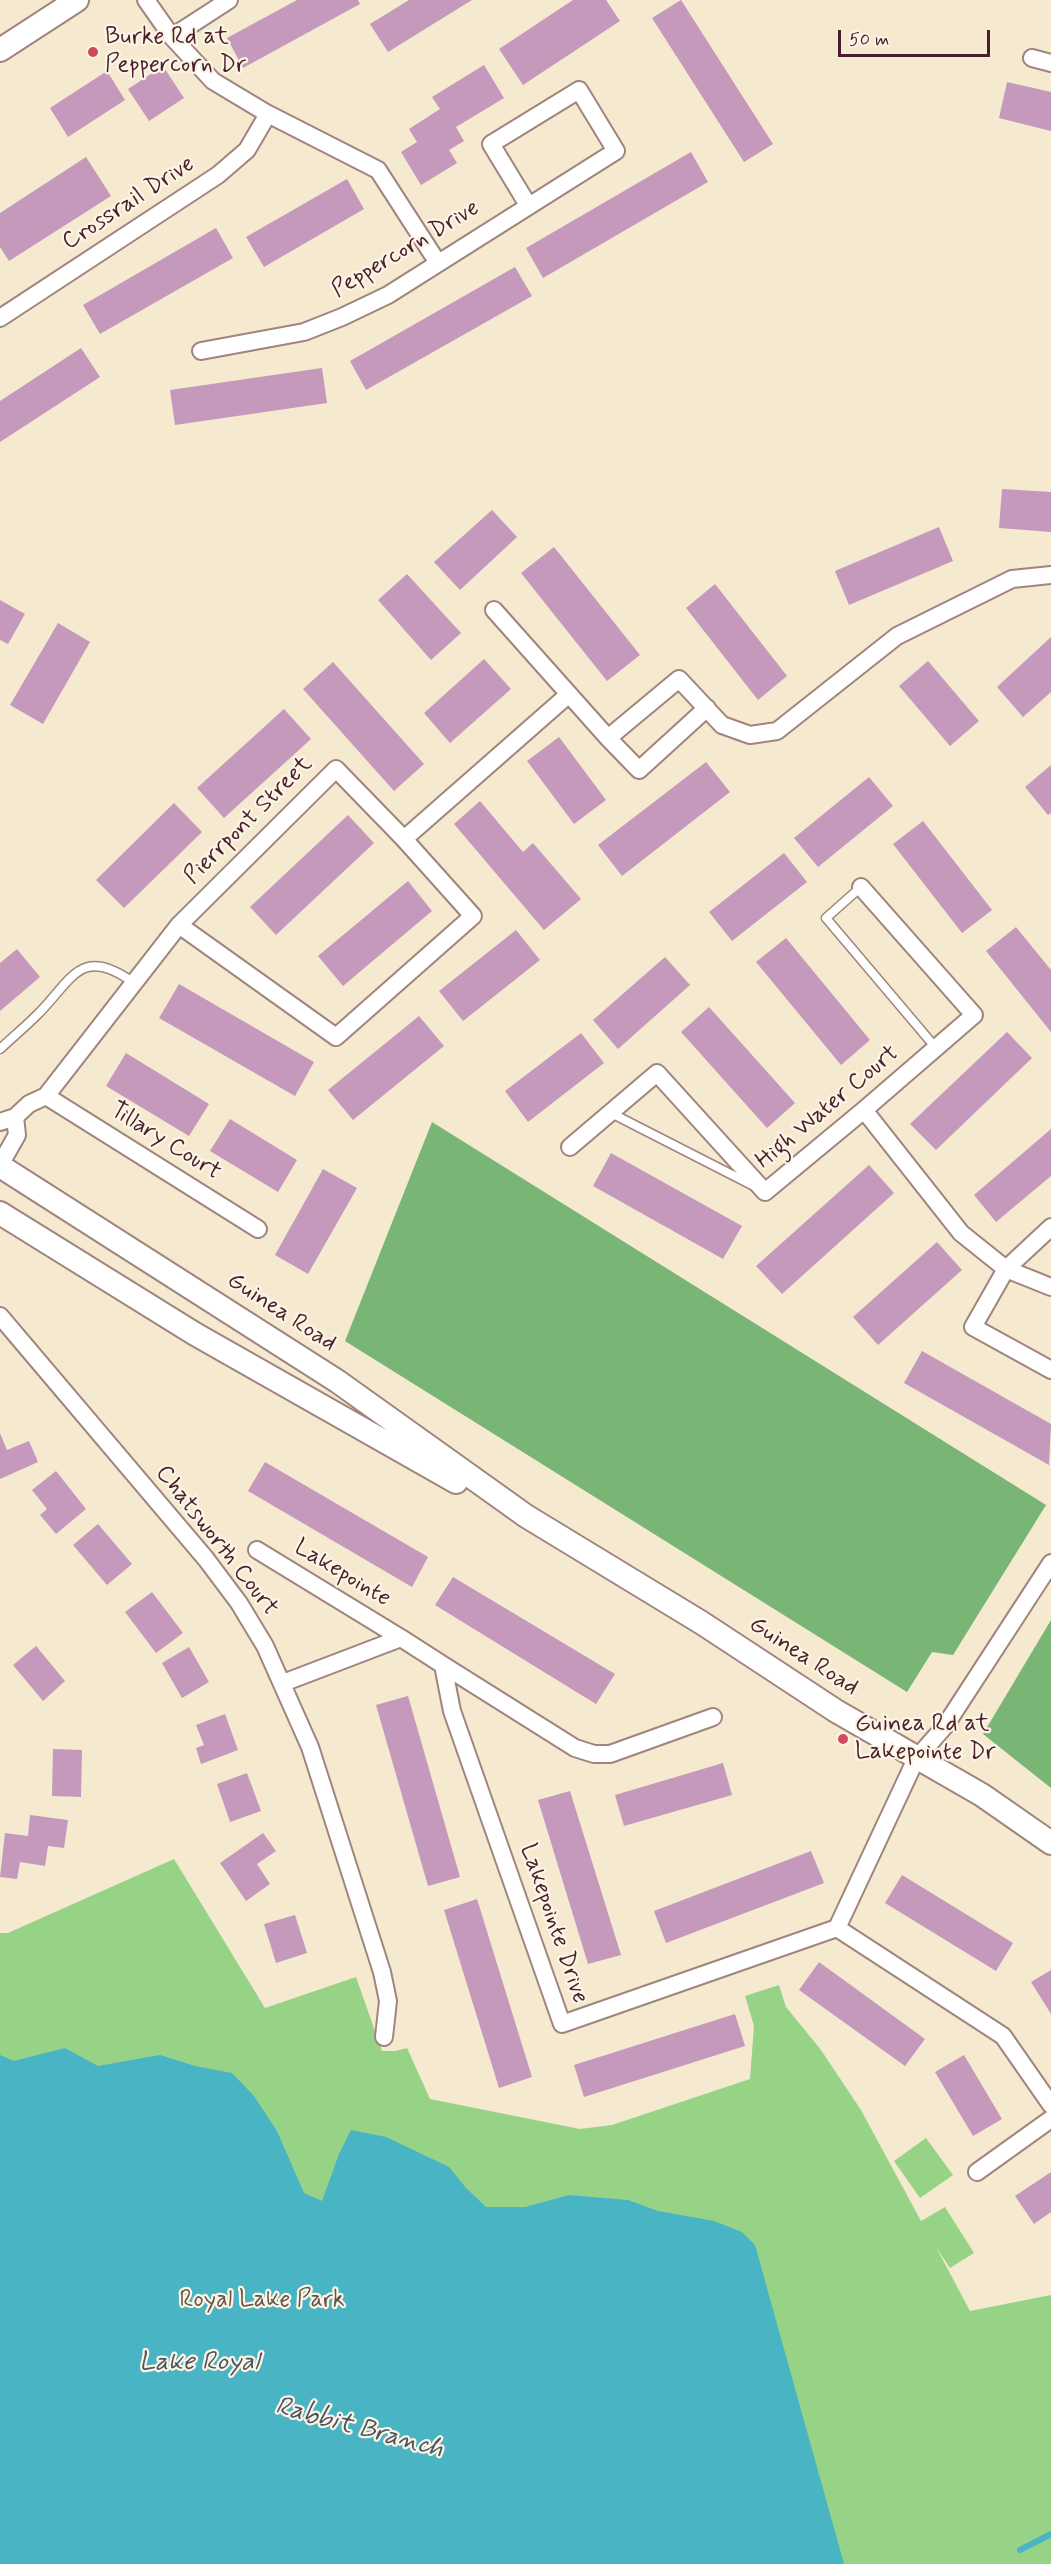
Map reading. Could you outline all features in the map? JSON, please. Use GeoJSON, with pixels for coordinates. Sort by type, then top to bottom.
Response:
{"type":"FeatureCollection","features":[{"type":"Feature","properties":{"kind":"main road"},"geometry":{"type":"LineString","coordinates":[[0,50],[77,0]]}},
{"type":"Feature","properties":{"kind":"main road","name":"Guinea Road"},"geometry":{"type":"LineString","coordinates":[[0,1165],[337,1381],[526,1516],[702,1623],[800,1688],[916,1760],[982,1796],[1051,1843]]}},
{"type":"Feature","properties":{"kind":"main road","name":"Guinea Road"},"geometry":{"type":"LineString","coordinates":[[0,1213],[195,1334],[457,1482],[526,1516]]}},
{"type":"Feature","properties":{"kind":"street"},"geometry":{"type":"LineString","coordinates":[[146,0],[172,36],[213,81],[268,114],[378,170],[438,262]]}},
{"type":"Feature","properties":{"kind":"street"},"geometry":{"type":"LineString","coordinates":[[172,36],[229,0]]}},
{"type":"Feature","properties":{"kind":"street"},"geometry":{"type":"LineString","coordinates":[[1032,58],[1051,63]]}},
{"type":"Feature","properties":{"kind":"street","name":"Peppercorn Drive"},"geometry":{"type":"LineString","coordinates":[[201,351],[304,332],[388,295],[616,151],[579,90],[491,144],[528,205]]}},
{"type":"Feature","properties":{"kind":"street","name":"Crossrail Drive"},"geometry":{"type":"LineString","coordinates":[[0,318],[218,175],[247,150],[268,114]]}},
{"type":"Feature","properties":{"kind":"street"},"geometry":{"type":"LineString","coordinates":[[608,738],[679,679],[722,725],[750,735],[777,731],[897,636],[1012,579],[1051,575]]}},
{"type":"Feature","properties":{"kind":"street"},"geometry":{"type":"LineString","coordinates":[[494,610],[568,695],[639,770],[707,708]]}},
{"type":"Feature","properties":{"kind":"street"},"geometry":{"type":"LineString","coordinates":[[179,925],[336,1037],[473,916],[404,839],[568,695]]}},
{"type":"Feature","properties":{"kind":"street","name":"Pierrpont Street"},"geometry":{"type":"LineString","coordinates":[[0,1165],[17,1135],[7,1120],[29,1104],[46,1096],[179,925],[336,769],[404,839]]}},
{"type":"Feature","properties":{"kind":"street","name":"High Water Court"},"geometry":{"type":"LineString","coordinates":[[570,1148],[657,1073],[765,1192],[974,1015],[861,887]]}},
{"type":"Feature","properties":{"kind":"street","name":"Tillary Court"},"geometry":{"type":"LineString","coordinates":[[46,1096],[258,1229]]}},
{"type":"Feature","properties":{"kind":"street"},"geometry":{"type":"LineString","coordinates":[[864,1110],[961,1233],[1006,1269],[1051,1287]]}},
{"type":"Feature","properties":{"kind":"street"},"geometry":{"type":"LineString","coordinates":[[1051,1227],[1006,1269],[973,1327],[1051,1370]]}},
{"type":"Feature","properties":{"kind":"street","name":"Chatsworth Court"},"geometry":{"type":"LineString","coordinates":[[0,1316],[206,1559],[239,1603],[260,1637],[283,1683],[310,1747],[382,1972],[388,2001],[384,2037]]}},
{"type":"Feature","properties":{"kind":"street","name":"Lakepointe"},"geometry":{"type":"LineString","coordinates":[[257,1550],[401,1638]]}},
{"type":"Feature","properties":{"kind":"street"},"geometry":{"type":"LineString","coordinates":[[1051,1563],[945,1726],[916,1760],[837,1928],[1003,2036],[1051,2105]]}},
{"type":"Feature","properties":{"kind":"street"},"geometry":{"type":"LineString","coordinates":[[283,1683],[401,1638],[554,1736],[574,1748],[594,1754],[610,1754],[713,1717]]}},
{"type":"Feature","properties":{"kind":"street","name":"Lakepointe Drive"},"geometry":{"type":"LineString","coordinates":[[443,1665],[452,1711],[562,2024],[837,1928]]}},
{"type":"Feature","properties":{"kind":"street"},"geometry":{"type":"LineString","coordinates":[[976,2172],[1051,2119]]}},
{"type":"Feature","properties":{"kind":"lane"},"geometry":{"type":"LineString","coordinates":[[861,887],[826,918],[936,1048]]}},
{"type":"Feature","properties":{"kind":"lane"},"geometry":{"type":"LineString","coordinates":[[0,1049],[39,1014],[75,973],[89,966],[116,970],[134,983]]}},
{"type":"Feature","properties":{"kind":"lane"},"geometry":{"type":"LineString","coordinates":[[611,1113],[765,1192]]}},
{"type":"Feature","properties":{"kind":"green space"},"geometry":{"type":"Polygon","coordinates":[[[432,1122],[1046,1505],[953,1655],[932,1652],[907,1692],[345,1341],[432,1122]]]}},
{"type":"Feature","properties":{"kind":"green space"},"geometry":{"type":"Polygon","coordinates":[[[1051,1620],[1051,1788],[983,1734],[1051,1620]]]}},
{"type":"Feature","properties":{"kind":"green space","name":"Lake Royal"},"geometry":{"type":"Polygon","coordinates":[[[174,1859],[265,2008],[356,1977],[382,2051],[407,2048],[430,2099],[580,2129],[612,2125],[750,2079],[754,2026],[745,1996],[779,1985],[786,2007],[821,2050],[861,2110],[921,2221],[945,2207],[974,2253],[950,2268],[936,2247],[970,2311],[1051,2295],[1051,2564],[0,2564],[0,1933],[8,1933],[174,1859]]]}},
{"type":"Feature","properties":{"kind":"green space"},"geometry":{"type":"Polygon","coordinates":[[[926,2138],[953,2175],[920,2198],[894,2161],[926,2138]]]}},
{"type":"Feature","properties":{"kind":"water","name":"Lake Royal"},"geometry":{"type":"Polygon","coordinates":[[[65,2048],[98,2066],[160,2055],[195,2066],[232,2073],[254,2096],[277,2131],[304,2193],[322,2201],[339,2154],[351,2130],[386,2137],[449,2167],[486,2207],[525,2207],[569,2195],[628,2200],[658,2211],[714,2221],[742,2232],[755,2245],[844,2564],[0,2564],[0,2055],[14,2061],[65,2048]]]}},
{"type":"Feature","properties":{"kind":"building"},"geometry":{"type":"Polygon","coordinates":[[[297,0],[358,0],[360,4],[243,68],[227,38],[297,0]]]}},
{"type":"Feature","properties":{"kind":"building"},"geometry":{"type":"Polygon","coordinates":[[[409,0],[472,0],[388,52],[370,24],[409,0]]]}},
{"type":"Feature","properties":{"kind":"building"},"geometry":{"type":"Polygon","coordinates":[[[573,0],[606,0],[620,21],[523,85],[499,49],[573,0]]]}},
{"type":"Feature","properties":{"kind":"building"},"geometry":{"type":"Polygon","coordinates":[[[681,0],[773,144],[744,162],[652,18],[681,0]]]}},
{"type":"Feature","properties":{"kind":"building"},"geometry":{"type":"Polygon","coordinates":[[[484,65],[504,98],[456,127],[464,141],[449,150],[457,163],[421,185],[401,152],[417,142],[409,129],[440,109],[432,97],[484,65]]]}},
{"type":"Feature","properties":{"kind":"building"},"geometry":{"type":"Polygon","coordinates":[[[163,66],[184,98],[149,121],[128,89],[163,66]]]}},
{"type":"Feature","properties":{"kind":"building"},"geometry":{"type":"Polygon","coordinates":[[[107,71],[125,100],[68,137],[50,108],[107,71]]]}},
{"type":"Feature","properties":{"kind":"building"},"geometry":{"type":"Polygon","coordinates":[[[1007,82],[1051,92],[1051,131],[999,118],[1007,82]]]}},
{"type":"Feature","properties":{"kind":"building"},"geometry":{"type":"Polygon","coordinates":[[[691,152],[708,182],[543,278],[526,248],[691,152]]]}},
{"type":"Feature","properties":{"kind":"building"},"geometry":{"type":"Polygon","coordinates":[[[86,157],[111,196],[9,261],[0,247],[0,213],[86,157]]]}},
{"type":"Feature","properties":{"kind":"building"},"geometry":{"type":"Polygon","coordinates":[[[347,179],[364,209],[264,267],[246,237],[347,179]]]}},
{"type":"Feature","properties":{"kind":"building"},"geometry":{"type":"Polygon","coordinates":[[[216,228],[233,258],[100,334],[83,305],[216,228]]]}},
{"type":"Feature","properties":{"kind":"building"},"geometry":{"type":"Polygon","coordinates":[[[515,267],[532,296],[366,390],[350,361],[515,267]]]}},
{"type":"Feature","properties":{"kind":"building"},"geometry":{"type":"Polygon","coordinates":[[[81,348],[100,377],[0,442],[0,401],[81,348]]]}},
{"type":"Feature","properties":{"kind":"building"},"geometry":{"type":"Polygon","coordinates":[[[322,368],[327,403],[175,425],[170,390],[322,368]]]}},
{"type":"Feature","properties":{"kind":"building"},"geometry":{"type":"Polygon","coordinates":[[[1002,489],[1051,492],[1051,532],[999,528],[1002,489]]]}},
{"type":"Feature","properties":{"kind":"building"},"geometry":{"type":"Polygon","coordinates":[[[492,510],[517,537],[460,590],[434,562],[492,510]]]}},
{"type":"Feature","properties":{"kind":"building"},"geometry":{"type":"Polygon","coordinates":[[[939,527],[953,561],[849,605],[835,571],[939,527]]]}},
{"type":"Feature","properties":{"kind":"building"},"geometry":{"type":"Polygon","coordinates":[[[554,547],[640,655],[607,681],[521,573],[554,547]]]}},
{"type":"Feature","properties":{"kind":"building"},"geometry":{"type":"Polygon","coordinates":[[[407,574],[461,633],[431,660],[378,600],[407,574]]]}},
{"type":"Feature","properties":{"kind":"building"},"geometry":{"type":"Polygon","coordinates":[[[715,584],[787,676],[758,700],[686,608],[715,584]]]}},
{"type":"Feature","properties":{"kind":"building"},"geometry":{"type":"Polygon","coordinates":[[[0,600],[25,614],[8,644],[0,640],[0,600]]]}},
{"type":"Feature","properties":{"kind":"building"},"geometry":{"type":"Polygon","coordinates":[[[58,623],[90,642],[43,724],[10,705],[58,623]]]}},
{"type":"Feature","properties":{"kind":"building"},"geometry":{"type":"Polygon","coordinates":[[[1051,637],[1051,692],[1023,717],[997,687],[1051,637]]]}},
{"type":"Feature","properties":{"kind":"building"},"geometry":{"type":"Polygon","coordinates":[[[484,659],[511,689],[450,743],[424,713],[484,659]]]}},
{"type":"Feature","properties":{"kind":"building"},"geometry":{"type":"Polygon","coordinates":[[[928,661],[979,721],[950,746],[899,686],[928,661]]]}},
{"type":"Feature","properties":{"kind":"building"},"geometry":{"type":"Polygon","coordinates":[[[333,662],[424,764],[394,791],[303,689],[333,662]]]}},
{"type":"Feature","properties":{"kind":"building"},"geometry":{"type":"Polygon","coordinates":[[[284,709],[311,739],[224,818],[197,788],[284,709]]]}},
{"type":"Feature","properties":{"kind":"building"},"geometry":{"type":"Polygon","coordinates":[[[559,737],[606,800],[574,824],[527,761],[559,737]]]}},
{"type":"Feature","properties":{"kind":"building"},"geometry":{"type":"Polygon","coordinates":[[[706,762],[730,792],[622,876],[598,845],[706,762]]]}},
{"type":"Feature","properties":{"kind":"building"},"geometry":{"type":"Polygon","coordinates":[[[1051,765],[1051,813],[1048,815],[1025,787],[1051,765]]]}},
{"type":"Feature","properties":{"kind":"building"},"geometry":{"type":"Polygon","coordinates":[[[869,777],[893,806],[818,867],[794,838],[869,777]]]}},
{"type":"Feature","properties":{"kind":"building"},"geometry":{"type":"Polygon","coordinates":[[[480,801],[523,852],[533,843],[581,899],[544,930],[454,824],[480,801]]]}},
{"type":"Feature","properties":{"kind":"building"},"geometry":{"type":"Polygon","coordinates":[[[174,803],[202,832],[124,908],[96,880],[174,803]]]}},
{"type":"Feature","properties":{"kind":"building"},"geometry":{"type":"Polygon","coordinates":[[[348,815],[374,843],[276,935],[250,907],[348,815]]]}},
{"type":"Feature","properties":{"kind":"building"},"geometry":{"type":"Polygon","coordinates":[[[923,821],[992,910],[962,933],[893,844],[923,821]]]}},
{"type":"Feature","properties":{"kind":"building"},"geometry":{"type":"Polygon","coordinates":[[[784,853],[807,882],[732,941],[709,912],[784,853]]]}},
{"type":"Feature","properties":{"kind":"building"},"geometry":{"type":"Polygon","coordinates":[[[408,881],[432,911],[343,986],[318,956],[408,881]]]}},
{"type":"Feature","properties":{"kind":"building"},"geometry":{"type":"Polygon","coordinates":[[[1016,927],[1051,970],[1051,1032],[986,951],[1016,927]]]}},
{"type":"Feature","properties":{"kind":"building"},"geometry":{"type":"Polygon","coordinates":[[[516,930],[540,960],[463,1021],[439,991],[516,930]]]}},
{"type":"Feature","properties":{"kind":"building"},"geometry":{"type":"Polygon","coordinates":[[[786,938],[870,1040],[841,1065],[756,962],[786,938]]]}},
{"type":"Feature","properties":{"kind":"building"},"geometry":{"type":"Polygon","coordinates":[[[17,949],[40,977],[0,1011],[0,963],[17,949]]]}},
{"type":"Feature","properties":{"kind":"building"},"geometry":{"type":"Polygon","coordinates":[[[665,957],[690,985],[618,1049],[593,1020],[665,957]]]}},
{"type":"Feature","properties":{"kind":"building"},"geometry":{"type":"Polygon","coordinates":[[[179,984],[314,1062],[295,1096],[159,1018],[179,984]]]}},
{"type":"Feature","properties":{"kind":"building"},"geometry":{"type":"Polygon","coordinates":[[[709,1007],[795,1103],[767,1128],[681,1032],[709,1007]]]}},
{"type":"Feature","properties":{"kind":"building"},"geometry":{"type":"Polygon","coordinates":[[[419,1016],[444,1046],[353,1120],[328,1090],[419,1016]]]}},
{"type":"Feature","properties":{"kind":"building"},"geometry":{"type":"Polygon","coordinates":[[[1007,1032],[1032,1058],[936,1150],[910,1124],[1007,1032]]]}},
{"type":"Feature","properties":{"kind":"building"},"geometry":{"type":"Polygon","coordinates":[[[581,1033],[604,1063],[528,1122],[505,1091],[581,1033]]]}},
{"type":"Feature","properties":{"kind":"building"},"geometry":{"type":"Polygon","coordinates":[[[126,1053],[209,1104],[189,1136],[106,1086],[126,1053]]]}},
{"type":"Feature","properties":{"kind":"building"},"geometry":{"type":"Polygon","coordinates":[[[230,1119],[297,1160],[278,1192],[210,1151],[230,1119]]]}},
{"type":"Feature","properties":{"kind":"building"},"geometry":{"type":"Polygon","coordinates":[[[1051,1129],[1051,1176],[996,1222],[974,1195],[1051,1129]]]}},
{"type":"Feature","properties":{"kind":"building"},"geometry":{"type":"Polygon","coordinates":[[[611,1153],[742,1226],[723,1259],[593,1186],[611,1153]]]}},
{"type":"Feature","properties":{"kind":"building"},"geometry":{"type":"Polygon","coordinates":[[[869,1165],[894,1193],[782,1294],[756,1266],[869,1165]]]}},
{"type":"Feature","properties":{"kind":"building"},"geometry":{"type":"Polygon","coordinates":[[[323,1169],[357,1188],[308,1274],[275,1255],[323,1169]]]}},
{"type":"Feature","properties":{"kind":"building"},"geometry":{"type":"Polygon","coordinates":[[[937,1242],[962,1270],[878,1345],[853,1317],[937,1242]]]}},
{"type":"Feature","properties":{"kind":"building"},"geometry":{"type":"Polygon","coordinates":[[[922,1351],[1051,1424],[1049,1465],[904,1383],[922,1351]]]}},
{"type":"Feature","properties":{"kind":"building"},"geometry":{"type":"Polygon","coordinates":[[[0,1433],[7,1450],[29,1441],[38,1462],[0,1479],[0,1433]]]}},
{"type":"Feature","properties":{"kind":"building"},"geometry":{"type":"Polygon","coordinates":[[[265,1462],[428,1557],[412,1587],[248,1491],[265,1462]]]}},
{"type":"Feature","properties":{"kind":"building"},"geometry":{"type":"Polygon","coordinates":[[[56,1471],[86,1509],[56,1534],[40,1515],[47,1509],[32,1490],[56,1471]]]}},
{"type":"Feature","properties":{"kind":"building"},"geometry":{"type":"Polygon","coordinates":[[[98,1524],[132,1564],[107,1585],[73,1545],[98,1524]]]}},
{"type":"Feature","properties":{"kind":"building"},"geometry":{"type":"Polygon","coordinates":[[[453,1577],[615,1674],[596,1704],[435,1605],[453,1577]]]}},
{"type":"Feature","properties":{"kind":"building"},"geometry":{"type":"Polygon","coordinates":[[[152,1592],[183,1633],[156,1653],[125,1612],[152,1592]]]}},
{"type":"Feature","properties":{"kind":"building"},"geometry":{"type":"Polygon","coordinates":[[[36,1646],[65,1681],[43,1701],[13,1665],[36,1646]]]}},
{"type":"Feature","properties":{"kind":"building"},"geometry":{"type":"Polygon","coordinates":[[[189,1647],[209,1682],[182,1698],[162,1663],[189,1647]]]}},
{"type":"Feature","properties":{"kind":"building"},"geometry":{"type":"Polygon","coordinates":[[[408,1696],[460,1877],[428,1886],[376,1705],[408,1696]]]}},
{"type":"Feature","properties":{"kind":"building"},"geometry":{"type":"Polygon","coordinates":[[[225,1714],[238,1750],[201,1764],[196,1748],[204,1745],[196,1725],[225,1714]]]}},
{"type":"Feature","properties":{"kind":"building"},"geometry":{"type":"Polygon","coordinates":[[[53,1749],[82,1750],[81,1797],[52,1796],[53,1749]]]}},
{"type":"Feature","properties":{"kind":"building"},"geometry":{"type":"Polygon","coordinates":[[[723,1763],[732,1795],[624,1826],[615,1795],[723,1763]]]}},
{"type":"Feature","properties":{"kind":"building"},"geometry":{"type":"Polygon","coordinates":[[[247,1773],[261,1811],[230,1822],[217,1784],[247,1773]]]}},
{"type":"Feature","properties":{"kind":"building"},"geometry":{"type":"Polygon","coordinates":[[[570,1791],[621,1955],[588,1964],[538,1800],[570,1791]]]}},
{"type":"Feature","properties":{"kind":"building"},"geometry":{"type":"Polygon","coordinates":[[[30,1815],[68,1820],[64,1848],[48,1846],[45,1866],[20,1862],[17,1879],[0,1877],[5,1833],[28,1836],[30,1815]]]}},
{"type":"Feature","properties":{"kind":"building"},"geometry":{"type":"Polygon","coordinates":[[[263,1833],[276,1851],[257,1864],[270,1884],[246,1901],[220,1863],[263,1833]]]}},
{"type":"Feature","properties":{"kind":"building"},"geometry":{"type":"Polygon","coordinates":[[[811,1851],[824,1883],[666,1943],[654,1911],[811,1851]]]}},
{"type":"Feature","properties":{"kind":"building"},"geometry":{"type":"Polygon","coordinates":[[[902,1875],[1013,1943],[996,1971],[885,1903],[902,1875]]]}},
{"type":"Feature","properties":{"kind":"building"},"geometry":{"type":"Polygon","coordinates":[[[477,1899],[532,2077],[499,2088],[444,1910],[477,1899]]]}},
{"type":"Feature","properties":{"kind":"building"},"geometry":{"type":"Polygon","coordinates":[[[295,1915],[307,1953],[276,1963],[264,1924],[295,1915]]]}},
{"type":"Feature","properties":{"kind":"building"},"geometry":{"type":"Polygon","coordinates":[[[819,1962],[925,2039],[905,2066],[799,1990],[819,1962]]]}},
{"type":"Feature","properties":{"kind":"building"},"geometry":{"type":"Polygon","coordinates":[[[1051,1970],[1051,2014],[1031,1982],[1051,1970]]]}},
{"type":"Feature","properties":{"kind":"building"},"geometry":{"type":"Polygon","coordinates":[[[735,2014],[745,2046],[584,2097],[574,2065],[735,2014]]]}},
{"type":"Feature","properties":{"kind":"building"},"geometry":{"type":"Polygon","coordinates":[[[964,2055],[1002,2119],[973,2136],[935,2072],[964,2055]]]}},
{"type":"Feature","properties":{"kind":"building"},"geometry":{"type":"Polygon","coordinates":[[[1051,2172],[1051,2212],[1034,2224],[1015,2196],[1051,2172]]]}},
{"type":"Feature","properties":{"kind":"waterway","name":"Rabbit Branch"},"geometry":{"type":"LineString","coordinates":[[1020,2550],[1051,2534]]}},
{"type":"Feature","properties":{"kind":"place","name":"Burke Rd at Peppercorn Dr"},"geometry":{"type":"Point","coordinates":[93,52]}},
{"type":"Feature","properties":{"kind":"place","name":"Guinea Rd at Lakepointe Dr"},"geometry":{"type":"Point","coordinates":[843,1739]}},
{"type":"Feature","properties":{"kind":"park label","name":"Royal Lake Park"},"geometry":{"type":"Point","coordinates":[262,2301]}}]}
